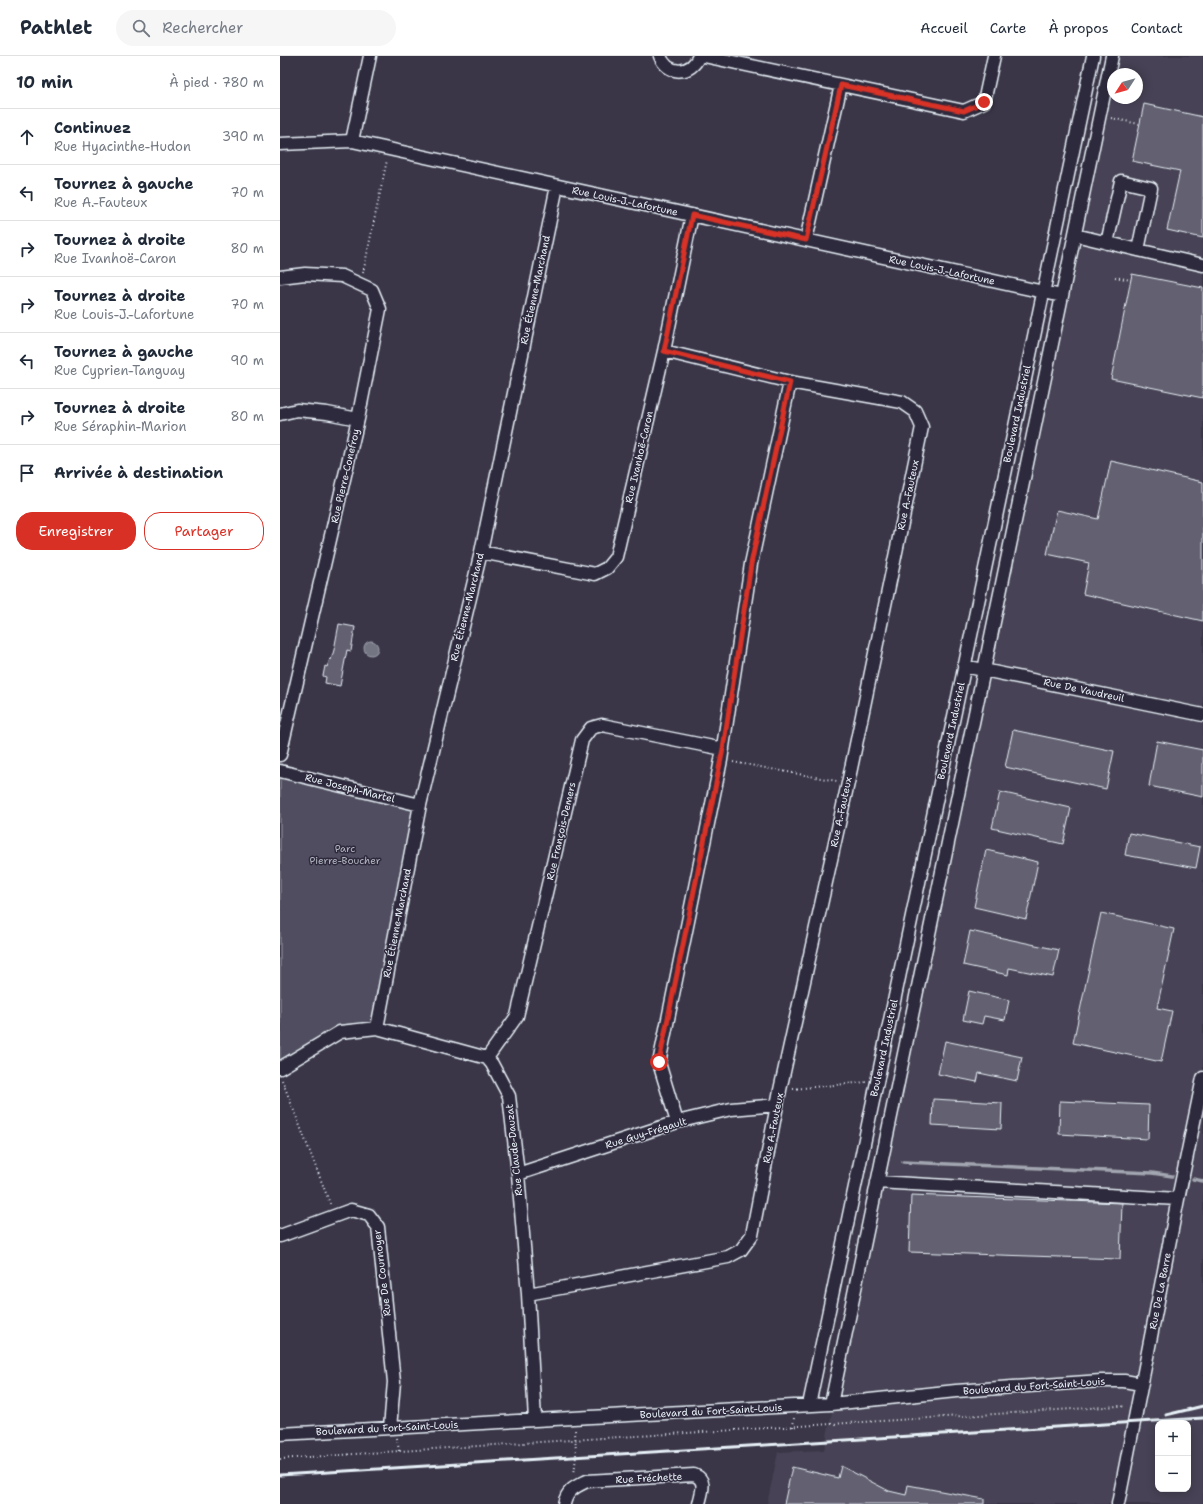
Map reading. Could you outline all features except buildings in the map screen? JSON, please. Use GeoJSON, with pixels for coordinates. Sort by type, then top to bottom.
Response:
{"type":"FeatureCollection","features":[{"type":"Feature","properties":{"kind":"street"},"geometry":{"type":"LineString","coordinates":[[352,141],[370,56]]}},
{"type":"Feature","properties":{"kind":"street"},"geometry":{"type":"LineString","coordinates":[[660,56],[666,66],[679,71],[692,67],[697,62],[699,56]]}},
{"type":"Feature","properties":{"kind":"street"},"geometry":{"type":"LineString","coordinates":[[704,56],[964,111],[984,102],[994,56]]}},
{"type":"Feature","properties":{"kind":"street","name":"Boulevard Industriel"},"geometry":{"type":"LineString","coordinates":[[809,1406],[1093,56]]}},
{"type":"Feature","properties":{"kind":"street","name":"Boulevard Industriel"},"geometry":{"type":"LineString","coordinates":[[831,1404],[1112,56]]}},
{"type":"Feature","properties":{"kind":"street"},"geometry":{"type":"LineString","coordinates":[[806,240],[841,85]]}},
{"type":"Feature","properties":{"kind":"street","name":"Rue Louis-J.-Lafortune"},"geometry":{"type":"LineString","coordinates":[[280,144],[352,141],[1062,296]]}},
{"type":"Feature","properties":{"kind":"street"},"geometry":{"type":"LineString","coordinates":[[1107,243],[1121,181],[1150,188],[1138,250]]}},
{"type":"Feature","properties":{"kind":"street","name":"Rue Étienne-Marchand"},"geometry":{"type":"LineString","coordinates":[[377,1028],[420,805],[481,552],[557,186]]}},
{"type":"Feature","properties":{"kind":"street","name":"Rue Ivanhoë-Caron"},"geometry":{"type":"LineString","coordinates":[[481,552],[594,574],[607,568],[616,557],[664,351],[692,215]]}},
{"type":"Feature","properties":{"kind":"street"},"geometry":{"type":"LineString","coordinates":[[1075,235],[1203,265]]}},
{"type":"Feature","properties":{"kind":"street","name":"Rue Pierre-Conefroy"},"geometry":{"type":"LineString","coordinates":[[280,277],[305,274],[342,276],[372,290],[380,309],[358,419],[280,755]]}},
{"type":"Feature","properties":{"kind":"street","name":"Rue A.-Fauteux"},"geometry":{"type":"LineString","coordinates":[[528,1294],[728,1257],[741,1250],[752,1236],[780,1090],[848,783],[922,427],[915,411],[902,402],[790,382],[664,351]]}},
{"type":"Feature","properties":{"kind":"street"},"geometry":{"type":"LineString","coordinates":[[1024,381],[1044,385]]}},
{"type":"Feature","properties":{"kind":"street"},"geometry":{"type":"LineString","coordinates":[[677,1122],[659,1062],[722,755],[751,564],[790,382]]}},
{"type":"Feature","properties":{"kind":"street"},"geometry":{"type":"LineString","coordinates":[[280,414],[298,410],[328,413],[358,419]]}},
{"type":"Feature","properties":{"kind":"street","name":"Rue De Vaudreuil"},"geometry":{"type":"LineString","coordinates":[[964,666],[1203,715]]}},
{"type":"Feature","properties":{"kind":"street","name":"Rue François-Demers"},"geometry":{"type":"LineString","coordinates":[[487,1058],[517,1016],[582,740],[591,728],[602,725],[722,755]]}},
{"type":"Feature","properties":{"kind":"street","name":"Rue Joseph-Martel"},"geometry":{"type":"LineString","coordinates":[[280,771],[420,805]]}},
{"type":"Feature","properties":{"kind":"street"},"geometry":{"type":"LineString","coordinates":[[941,778],[960,784]]}},
{"type":"Feature","properties":{"kind":"street"},"geometry":{"type":"LineString","coordinates":[[930,826],[950,830]]}},
{"type":"Feature","properties":{"kind":"street"},"geometry":{"type":"LineString","coordinates":[[915,900],[934,907]]}},
{"type":"Feature","properties":{"kind":"street"},"geometry":{"type":"LineString","coordinates":[[891,1013],[911,1018]]}},
{"type":"Feature","properties":{"kind":"street"},"geometry":{"type":"LineString","coordinates":[[280,1068],[340,1032],[377,1028],[487,1058]]}},
{"type":"Feature","properties":{"kind":"street","name":"Rue Claude-Dauzat"},"geometry":{"type":"LineString","coordinates":[[487,1058],[492,1064],[509,1096],[518,1174],[528,1294],[535,1420]]}},
{"type":"Feature","properties":{"kind":"street","name":"Rue De La Barre"},"geometry":{"type":"LineString","coordinates":[[1118,1504],[1203,1078]]}},
{"type":"Feature","properties":{"kind":"street","name":"Rue Guy-Frégault"},"geometry":{"type":"LineString","coordinates":[[518,1174],[677,1122],[731,1109],[777,1105]]}},
{"type":"Feature","properties":{"kind":"street"},"geometry":{"type":"LineString","coordinates":[[868,1121],[889,1125]]}},
{"type":"Feature","properties":{"kind":"street"},"geometry":{"type":"LineString","coordinates":[[858,1171],[878,1178],[1178,1199]]}},
{"type":"Feature","properties":{"kind":"street","name":"Rue De Cournoyer"},"geometry":{"type":"LineString","coordinates":[[280,1236],[351,1210],[369,1215],[378,1227],[394,1382],[390,1428]]}},
{"type":"Feature","properties":{"kind":"street","name":"Boulevard du Fort-Saint-Louis"},"geometry":{"type":"LineString","coordinates":[[280,1434],[809,1406],[956,1391],[1095,1382],[1116,1381],[1141,1384]]}},
{"type":"Feature","properties":{"kind":"street","name":"Rue Fréchette"},"geometry":{"type":"LineString","coordinates":[[572,1488],[587,1481],[694,1475],[699,1477],[703,1482],[699,1504]]}},
{"type":"Feature","properties":{"kind":"street"},"geometry":{"type":"LineString","coordinates":[[564,1504],[565,1499],[572,1488]]}},
{"type":"Feature","properties":{"kind":"path"},"geometry":{"type":"LineString","coordinates":[[1100,115],[1139,124]]}},
{"type":"Feature","properties":{"kind":"path"},"geometry":{"type":"LineString","coordinates":[[361,285],[390,149]]}},
{"type":"Feature","properties":{"kind":"path"},"geometry":{"type":"LineString","coordinates":[[1115,277],[1130,280]]}},
{"type":"Feature","properties":{"kind":"path"},"geometry":{"type":"LineString","coordinates":[[722,755],[848,783]]}},
{"type":"Feature","properties":{"kind":"path"},"geometry":{"type":"LineString","coordinates":[[280,1075],[334,1216]]}},
{"type":"Feature","properties":{"kind":"path"},"geometry":{"type":"LineString","coordinates":[[780,1090],[877,1081]]}},
{"type":"Feature","properties":{"kind":"path","name":"Boulevard du Fort-Saint-Louis"},"geometry":{"type":"LineString","coordinates":[[280,1459],[1120,1406],[1136,1410]]}},
{"type":"Feature","properties":{"kind":"path"},"geometry":{"type":"LineString","coordinates":[[572,1488],[576,1456],[574,1418]]}},
{"type":"Feature","properties":{"kind":"shaded area"},"geometry":{"type":"Polygon","coordinates":[[[1118,56],[1203,56],[1203,1504],[767,1504],[778,1452],[824,1450],[1108,104],[1143,104],[1143,68],[1115,68],[1118,56]]]}},
{"type":"Feature","properties":{"kind":"green space","name":"Parc Pierre-Boucher"},"geometry":{"type":"Polygon","coordinates":[[[280,771],[420,805],[377,1028],[340,1032],[280,1068],[280,771]]]}},
{"type":"Feature","properties":{"kind":"water"},"geometry":{"type":"Polygon","coordinates":[[[371,641],[376,643],[378,648],[376,653],[371,655],[366,653],[364,648],[366,643],[371,641]]]}},
{"type":"Feature","properties":{"kind":"waterway"},"geometry":{"type":"LineString","coordinates":[[903,1162],[1152,1173],[1172,1176]]}},
{"type":"Feature","properties":{"kind":"waterway"},"geometry":{"type":"LineString","coordinates":[[1193,1179],[1203,1181]]}},
{"type":"Feature","properties":{"kind":"railway"},"geometry":{"type":"LineString","coordinates":[[1166,1415],[1203,1406]]}},
{"type":"Feature","properties":{"kind":"railway"},"geometry":{"type":"LineString","coordinates":[[280,1475],[1203,1418]]}},
{"type":"Feature","properties":{"kind":"route"},"geometry":{"type":"LineString","coordinates":[[659,1062],[723,749],[751,564],[790,382],[664,351],[692,215],[806,240],[841,85],[964,111],[984,102]]}}]}
